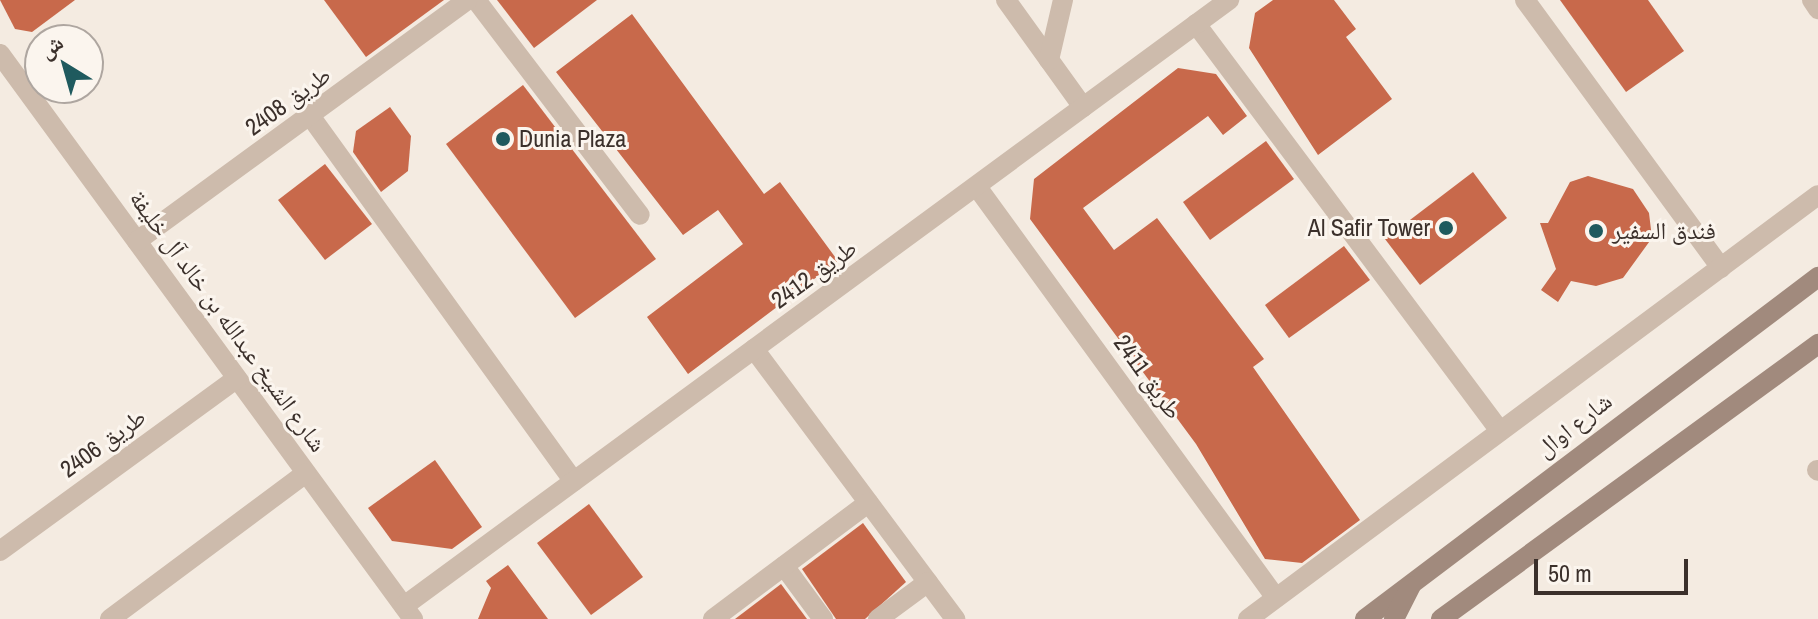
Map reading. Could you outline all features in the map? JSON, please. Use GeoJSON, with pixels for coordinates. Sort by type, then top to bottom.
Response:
{"type":"FeatureCollection","features":[{"type":"Feature","properties":{"kind":"main road","name":"شارع اوال"},"geometry":{"type":"LineString","coordinates":[[1365,619],[1818,277]]}},
{"type":"Feature","properties":{"kind":"main road"},"geometry":{"type":"LineString","coordinates":[[1441,619],[1818,344]]}},
{"type":"Feature","properties":{"kind":"main road"},"geometry":{"type":"LineString","coordinates":[[1394,619],[1411,586]]}},
{"type":"Feature","properties":{"kind":"street","name":"طريق 2408"},"geometry":{"type":"LineString","coordinates":[[137,241],[311,117],[467,0]]}},
{"type":"Feature","properties":{"kind":"street"},"geometry":{"type":"LineString","coordinates":[[476,0],[640,215]]}},
{"type":"Feature","properties":{"kind":"street"},"geometry":{"type":"LineString","coordinates":[[1006,0],[1083,107]]}},
{"type":"Feature","properties":{"kind":"street"},"geometry":{"type":"LineString","coordinates":[[1049,60],[1063,0]]}},
{"type":"Feature","properties":{"kind":"street","name":"طريق 2412"},"geometry":{"type":"LineString","coordinates":[[409,612],[574,481],[1229,0]]}},
{"type":"Feature","properties":{"kind":"street"},"geometry":{"type":"LineString","coordinates":[[1525,0],[1721,268]]}},
{"type":"Feature","properties":{"kind":"street"},"geometry":{"type":"LineString","coordinates":[[1812,0],[1818,9]]}},
{"type":"Feature","properties":{"kind":"street"},"geometry":{"type":"LineString","coordinates":[[1196,24],[1500,431]]}},
{"type":"Feature","properties":{"kind":"street","name":"شارع الشيخ عبدالله بن خالد آل خليفة"},"geometry":{"type":"LineString","coordinates":[[0,54],[409,612]]}},
{"type":"Feature","properties":{"kind":"street"},"geometry":{"type":"LineString","coordinates":[[311,117],[574,481]]}},
{"type":"Feature","properties":{"kind":"street","name":"طريق 2411"},"geometry":{"type":"LineString","coordinates":[[977,187],[1276,598]]}},
{"type":"Feature","properties":{"kind":"street"},"geometry":{"type":"LineString","coordinates":[[1248,619],[1818,195]]}},
{"type":"Feature","properties":{"kind":"street"},"geometry":{"type":"LineString","coordinates":[[754,349],[955,619]]}},
{"type":"Feature","properties":{"kind":"street","name":"طريق 2406"},"geometry":{"type":"LineString","coordinates":[[0,551],[237,378]]}},
{"type":"Feature","properties":{"kind":"street"},"geometry":{"type":"LineString","coordinates":[[110,619],[306,473]]}},
{"type":"Feature","properties":{"kind":"street"},"geometry":{"type":"LineString","coordinates":[[713,619],[868,503]]}},
{"type":"Feature","properties":{"kind":"street"},"geometry":{"type":"LineString","coordinates":[[784,566],[823,619]]}},
{"type":"Feature","properties":{"kind":"street"},"geometry":{"type":"LineString","coordinates":[[878,619],[928,582]]}},
{"type":"Feature","properties":{"kind":"building"},"geometry":{"type":"Polygon","coordinates":[[[0,0],[75,0],[43,24],[24,24],[24,31],[15,29],[0,0]]]}},
{"type":"Feature","properties":{"kind":"building"},"geometry":{"type":"Polygon","coordinates":[[[324,0],[444,0],[366,57],[324,0]]]}},
{"type":"Feature","properties":{"kind":"building"},"geometry":{"type":"Polygon","coordinates":[[[497,0],[597,0],[534,48],[497,0]]]}},
{"type":"Feature","properties":{"kind":"building"},"geometry":{"type":"Polygon","coordinates":[[[1273,0],[1334,0],[1356,29],[1346,37],[1392,99],[1318,155],[1249,48],[1255,13],[1273,0]]]}},
{"type":"Feature","properties":{"kind":"building"},"geometry":{"type":"Polygon","coordinates":[[[1560,0],[1648,0],[1684,51],[1626,92],[1560,0]]]}},
{"type":"Feature","properties":{"kind":"building"},"geometry":{"type":"Polygon","coordinates":[[[632,14],[764,194],[780,182],[838,261],[688,374],[647,317],[743,244],[718,210],[683,235],[556,72],[632,14]]]}},
{"type":"Feature","properties":{"kind":"building"},"geometry":{"type":"Polygon","coordinates":[[[1178,68],[1216,74],[1247,116],[1223,135],[1208,116],[1083,208],[1114,250],[1157,218],[1264,359],[1253,367],[1360,520],[1302,563],[1265,559],[1196,444],[1030,219],[1034,179],[1178,68]]]}},
{"type":"Feature","properties":{"kind":"building"},"geometry":{"type":"Polygon","coordinates":[[[523,85],[656,259],[575,318],[446,144],[523,85]]]}},
{"type":"Feature","properties":{"kind":"building"},"geometry":{"type":"Polygon","coordinates":[[[390,107],[411,136],[408,171],[381,192],[353,152],[356,131],[390,107]]]}},
{"type":"Feature","properties":{"kind":"building"},"geometry":{"type":"Polygon","coordinates":[[[1266,141],[1294,179],[1210,240],[1183,202],[1266,141]]]}},
{"type":"Feature","properties":{"kind":"building"},"geometry":{"type":"Polygon","coordinates":[[[325,164],[372,224],[325,260],[278,200],[325,164]]]}},
{"type":"Feature","properties":{"kind":"building","name":"Al Safir Tower"},"geometry":{"type":"Polygon","coordinates":[[[1473,172],[1507,218],[1420,285],[1385,239],[1473,172]]]}},
{"type":"Feature","properties":{"kind":"building","name":"فندق السفير"},"geometry":{"type":"Polygon","coordinates":[[[1588,176],[1633,189],[1649,213],[1652,238],[1623,278],[1596,286],[1571,281],[1558,302],[1541,290],[1556,269],[1540,223],[1548,223],[1570,182],[1588,176]]]}},
{"type":"Feature","properties":{"kind":"building"},"geometry":{"type":"Polygon","coordinates":[[[1344,246],[1370,280],[1289,338],[1265,305],[1344,246]]]}},
{"type":"Feature","properties":{"kind":"building"},"geometry":{"type":"Polygon","coordinates":[[[435,460],[482,527],[452,549],[392,541],[368,508],[435,460]]]}},
{"type":"Feature","properties":{"kind":"building"},"geometry":{"type":"Polygon","coordinates":[[[589,504],[643,577],[591,615],[537,543],[589,504]]]}},
{"type":"Feature","properties":{"kind":"building"},"geometry":{"type":"Polygon","coordinates":[[[863,523],[906,582],[865,619],[836,619],[802,569],[863,523]]]}},
{"type":"Feature","properties":{"kind":"building"},"geometry":{"type":"Polygon","coordinates":[[[508,565],[548,619],[478,619],[491,588],[486,581],[508,565]]]}},
{"type":"Feature","properties":{"kind":"building"},"geometry":{"type":"Polygon","coordinates":[[[781,584],[807,619],[735,619],[781,584]]]}},
{"type":"Feature","properties":{"kind":"place","name":"Dunia Plaza"},"geometry":{"type":"Point","coordinates":[503,139]}},
{"type":"Feature","properties":{"kind":"place","name":"Al Safir Tower"},"geometry":{"type":"Point","coordinates":[1446,228]}},
{"type":"Feature","properties":{"kind":"place","name":"فندق السفير"},"geometry":{"type":"Point","coordinates":[1596,231]}}]}
